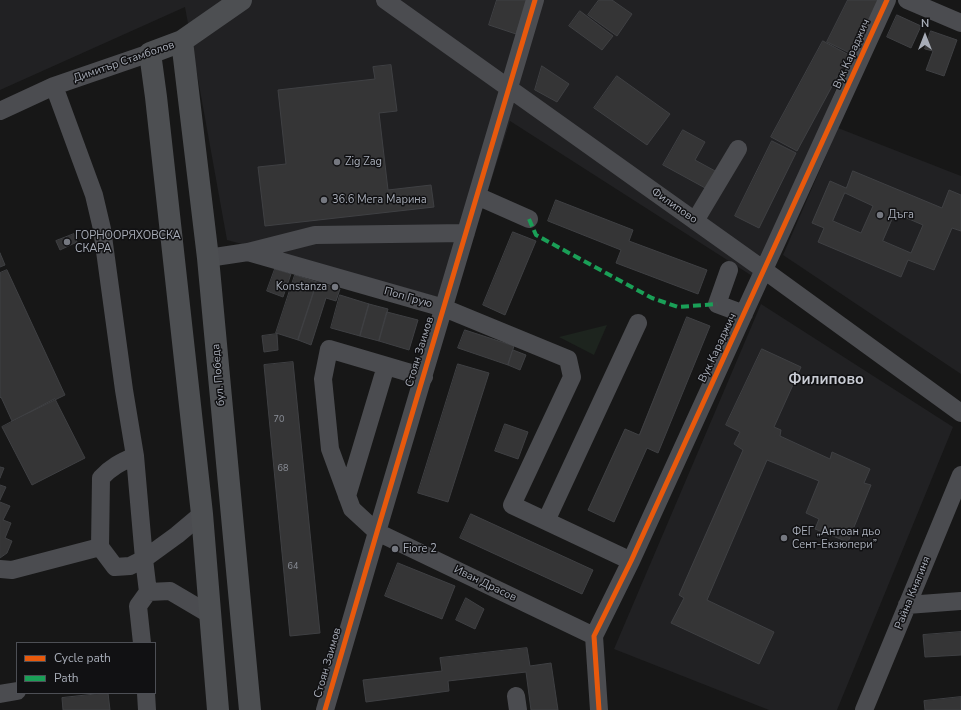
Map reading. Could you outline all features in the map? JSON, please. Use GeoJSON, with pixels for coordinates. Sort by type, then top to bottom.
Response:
{"type":"FeatureCollection","features":[{"type":"Feature","properties":{"kind":"main road","name":"Димитър Стамболов"},"geometry":{"type":"LineString","coordinates":[[150,53],[182,41],[241,0]]}},
{"type":"Feature","properties":{"kind":"main road","name":"бул. Победа"},"geometry":{"type":"LineString","coordinates":[[182,41],[208,258],[250,710]]}},
{"type":"Feature","properties":{"kind":"main road"},"geometry":{"type":"LineString","coordinates":[[150,53],[202,514],[218,710]]}},
{"type":"Feature","properties":{"kind":"street","name":"Филипово"},"geometry":{"type":"LineString","coordinates":[[385,0],[764,270],[961,414]]}},
{"type":"Feature","properties":{"kind":"street","name":"Стоян Заимов"},"geometry":{"type":"LineString","coordinates":[[325,710],[535,0]]}},
{"type":"Feature","properties":{"kind":"street","name":"Вук Караджич"},"geometry":{"type":"LineString","coordinates":[[594,636],[631,561],[887,0]]}},
{"type":"Feature","properties":{"kind":"street"},"geometry":{"type":"LineString","coordinates":[[907,0],[961,23]]}},
{"type":"Feature","properties":{"kind":"street","name":"Димитър Стамболов"},"geometry":{"type":"LineString","coordinates":[[0,111],[54,86],[150,53]]}},
{"type":"Feature","properties":{"kind":"street"},"geometry":{"type":"LineString","coordinates":[[54,86],[94,195],[102,229],[124,390],[135,456],[148,592],[138,606],[142,642]]}},
{"type":"Feature","properties":{"kind":"street"},"geometry":{"type":"LineString","coordinates":[[694,221],[738,149]]}},
{"type":"Feature","properties":{"kind":"street"},"geometry":{"type":"LineString","coordinates":[[478,196],[529,219]]}},
{"type":"Feature","properties":{"kind":"street"},"geometry":{"type":"LineString","coordinates":[[208,258],[248,252],[315,235],[466,233]]}},
{"type":"Feature","properties":{"kind":"street","name":"Поп Грую"},"geometry":{"type":"LineString","coordinates":[[248,252],[444,308],[568,359],[572,377],[512,505],[546,521]]}},
{"type":"Feature","properties":{"kind":"street"},"geometry":{"type":"LineString","coordinates":[[729,270],[717,304],[744,314]]}},
{"type":"Feature","properties":{"kind":"street"},"geometry":{"type":"LineString","coordinates":[[631,561],[546,521],[638,323]]}},
{"type":"Feature","properties":{"kind":"street","name":"Иван Драсов"},"geometry":{"type":"LineString","coordinates":[[386,366],[329,349],[323,379],[330,449],[352,509],[377,532],[594,636]]}},
{"type":"Feature","properties":{"kind":"street"},"geometry":{"type":"LineString","coordinates":[[347,496],[386,366],[424,377]]}},
{"type":"Feature","properties":{"kind":"street"},"geometry":{"type":"LineString","coordinates":[[135,456],[120,462],[101,478],[100,547],[115,567],[130,566],[144,559],[177,536],[202,514]]}},
{"type":"Feature","properties":{"kind":"street","name":"Райна Княгиня"},"geometry":{"type":"LineString","coordinates":[[864,710],[961,475]]}},
{"type":"Feature","properties":{"kind":"street"},"geometry":{"type":"LineString","coordinates":[[0,569],[12,570],[100,547]]}},
{"type":"Feature","properties":{"kind":"street"},"geometry":{"type":"LineString","coordinates":[[148,592],[170,591],[209,614]]}},
{"type":"Feature","properties":{"kind":"street"},"geometry":{"type":"LineString","coordinates":[[907,605],[961,601]]}},
{"type":"Feature","properties":{"kind":"street"},"geometry":{"type":"LineString","coordinates":[[594,636],[599,710]]}},
{"type":"Feature","properties":{"kind":"street"},"geometry":{"type":"LineString","coordinates":[[0,694],[16,691]]}},
{"type":"Feature","properties":{"kind":"street"},"geometry":{"type":"LineString","coordinates":[[146,694],[147,710]]}},
{"type":"Feature","properties":{"kind":"shaded area"},"geometry":{"type":"Polygon","coordinates":[[[0,0],[871,0],[760,281],[510,121],[453,301],[227,240],[185,7],[0,90],[0,0]]]}},
{"type":"Feature","properties":{"kind":"shaded area","name":"Дъга"},"geometry":{"type":"Polygon","coordinates":[[[838,128],[961,176],[961,374],[783,255],[838,128]]]}},
{"type":"Feature","properties":{"kind":"shaded area","name":"ФЕГ „Антоан дьо Сент-Екзюпери”"},"geometry":{"type":"Polygon","coordinates":[[[761,304],[953,427],[837,710],[769,710],[614,649],[761,304]]]}},
{"type":"Feature","properties":{"kind":"shaded area"},"geometry":{"type":"Polygon","coordinates":[[[607,325],[594,355],[559,337],[607,325]]]}},
{"type":"Feature","properties":{"kind":"building"},"geometry":{"type":"Polygon","coordinates":[[[497,0],[527,0],[516,34],[489,25],[497,0]]]}},
{"type":"Feature","properties":{"kind":"building"},"geometry":{"type":"Polygon","coordinates":[[[599,0],[612,0],[632,14],[617,36],[588,15],[599,0]]]}},
{"type":"Feature","properties":{"kind":"building"},"geometry":{"type":"Polygon","coordinates":[[[848,0],[879,0],[852,54],[827,42],[848,0]]]}},
{"type":"Feature","properties":{"kind":"building"},"geometry":{"type":"Polygon","coordinates":[[[580,11],[613,36],[602,50],[569,26],[580,11]]]}},
{"type":"Feature","properties":{"kind":"building"},"geometry":{"type":"Polygon","coordinates":[[[897,15],[921,26],[911,48],[887,37],[897,15]]]}},
{"type":"Feature","properties":{"kind":"building"},"geometry":{"type":"Polygon","coordinates":[[[931,31],[957,40],[944,76],[926,70],[933,51],[925,49],[931,31]]]}},
{"type":"Feature","properties":{"kind":"building"},"geometry":{"type":"Polygon","coordinates":[[[823,41],[849,55],[797,151],[771,137],[823,41]]]}},
{"type":"Feature","properties":{"kind":"building"},"geometry":{"type":"Polygon","coordinates":[[[391,65],[397,111],[379,113],[388,190],[431,185],[434,207],[265,226],[258,167],[286,164],[278,90],[375,79],[373,67],[391,65]]]}},
{"type":"Feature","properties":{"kind":"building"},"geometry":{"type":"Polygon","coordinates":[[[542,66],[569,84],[557,102],[535,90],[542,66]]]}},
{"type":"Feature","properties":{"kind":"building"},"geometry":{"type":"Polygon","coordinates":[[[617,76],[670,114],[647,145],[594,108],[617,76]]]}},
{"type":"Feature","properties":{"kind":"building"},"geometry":{"type":"Polygon","coordinates":[[[683,130],[705,142],[695,160],[717,172],[707,189],[663,165],[683,130]]]}},
{"type":"Feature","properties":{"kind":"building"},"geometry":{"type":"Polygon","coordinates":[[[772,141],[796,153],[759,228],[735,216],[772,141]]]}},
{"type":"Feature","properties":{"kind":"building"},"geometry":{"type":"Polygon","coordinates":[[[853,171],[942,208],[949,190],[961,195],[961,231],[952,228],[934,270],[908,260],[901,277],[818,242],[824,228],[812,223],[830,181],[846,188],[853,171]],[[845,193],[833,221],[861,233],[873,206],[845,193]],[[895,213],[883,241],[911,253],[923,225],[895,213]]]}},
{"type":"Feature","properties":{"kind":"building"},"geometry":{"type":"Polygon","coordinates":[[[556,200],[633,230],[629,241],[707,270],[698,294],[616,263],[621,250],[548,221],[556,200]]]}},
{"type":"Feature","properties":{"kind":"building"},"geometry":{"type":"Polygon","coordinates":[[[513,232],[536,241],[505,315],[483,305],[513,232]]]}},
{"type":"Feature","properties":{"kind":"building","name":"ГОРНООРЯХОВСКА СКАРА"},"geometry":{"type":"Polygon","coordinates":[[[74,234],[77,242],[60,250],[56,241],[74,234]]]}},
{"type":"Feature","properties":{"kind":"building"},"geometry":{"type":"Polygon","coordinates":[[[0,253],[5,265],[0,267],[0,253]]]}},
{"type":"Feature","properties":{"kind":"building"},"geometry":{"type":"Polygon","coordinates":[[[275,269],[291,274],[283,297],[267,291],[275,269]]]}},
{"type":"Feature","properties":{"kind":"building"},"geometry":{"type":"Polygon","coordinates":[[[7,270],[65,395],[12,421],[1,397],[0,398],[0,273],[7,270]]]}},
{"type":"Feature","properties":{"kind":"building"},"geometry":{"type":"Polygon","coordinates":[[[295,275],[317,282],[298,340],[276,333],[295,275]]]}},
{"type":"Feature","properties":{"kind":"building"},"geometry":{"type":"Polygon","coordinates":[[[317,282],[340,289],[336,301],[326,298],[311,345],[298,340],[317,282]]]}},
{"type":"Feature","properties":{"kind":"building"},"geometry":{"type":"Polygon","coordinates":[[[340,295],[369,304],[360,336],[331,328],[340,295]]]}},
{"type":"Feature","properties":{"kind":"building"},"geometry":{"type":"Polygon","coordinates":[[[369,304],[388,309],[379,341],[360,336],[369,304]]]}},
{"type":"Feature","properties":{"kind":"building"},"geometry":{"type":"Polygon","coordinates":[[[387,312],[418,320],[409,350],[379,341],[387,312]]]}},
{"type":"Feature","properties":{"kind":"building"},"geometry":{"type":"Polygon","coordinates":[[[687,317],[710,326],[658,453],[647,448],[614,522],[588,510],[625,429],[639,435],[687,317]]]}},
{"type":"Feature","properties":{"kind":"building"},"geometry":{"type":"Polygon","coordinates":[[[465,330],[514,346],[508,365],[458,348],[465,330]]]}},
{"type":"Feature","properties":{"kind":"building"},"geometry":{"type":"Polygon","coordinates":[[[277,334],[278,350],[264,352],[262,336],[277,334]]]}},
{"type":"Feature","properties":{"kind":"building"},"geometry":{"type":"Polygon","coordinates":[[[762,349],[801,367],[774,427],[781,430],[780,436],[830,459],[832,452],[870,469],[864,483],[871,485],[848,542],[815,529],[819,519],[806,513],[819,481],[767,460],[707,600],[774,632],[759,664],[671,623],[684,598],[679,595],[743,450],[734,444],[740,432],[726,425],[762,349]]]}},
{"type":"Feature","properties":{"kind":"building"},"geometry":{"type":"Polygon","coordinates":[[[513,350],[526,355],[520,370],[508,365],[513,350]]]}},
{"type":"Feature","properties":{"kind":"building"},"geometry":{"type":"Polygon","coordinates":[[[293,362],[320,633],[290,636],[264,365],[293,362]]]}},
{"type":"Feature","properties":{"kind":"building"},"geometry":{"type":"Polygon","coordinates":[[[458,364],[489,373],[448,502],[418,493],[458,364]]]}},
{"type":"Feature","properties":{"kind":"building"},"geometry":{"type":"Polygon","coordinates":[[[55,399],[85,458],[32,485],[2,427],[55,399]]]}},
{"type":"Feature","properties":{"kind":"building"},"geometry":{"type":"Polygon","coordinates":[[[505,424],[528,432],[518,459],[495,451],[505,424]]]}},
{"type":"Feature","properties":{"kind":"building"},"geometry":{"type":"Polygon","coordinates":[[[0,467],[4,468],[0,478],[0,467]]]}},
{"type":"Feature","properties":{"kind":"building"},"geometry":{"type":"Polygon","coordinates":[[[0,485],[6,487],[0,500],[0,485]]]}},
{"type":"Feature","properties":{"kind":"building"},"geometry":{"type":"Polygon","coordinates":[[[0,502],[10,506],[3,520],[11,523],[5,538],[12,541],[7,553],[0,558],[0,502]]]}},
{"type":"Feature","properties":{"kind":"building"},"geometry":{"type":"Polygon","coordinates":[[[471,514],[593,570],[582,594],[460,538],[471,514]]]}},
{"type":"Feature","properties":{"kind":"building"},"geometry":{"type":"Polygon","coordinates":[[[398,563],[455,586],[442,619],[385,596],[398,563]]]}},
{"type":"Feature","properties":{"kind":"building"},"geometry":{"type":"Polygon","coordinates":[[[466,598],[484,609],[475,629],[456,620],[466,598]]]}},
{"type":"Feature","properties":{"kind":"building"},"geometry":{"type":"Polygon","coordinates":[[[961,632],[961,655],[925,657],[923,635],[961,632]]]}},
{"type":"Feature","properties":{"kind":"building"},"geometry":{"type":"Polygon","coordinates":[[[527,648],[530,666],[551,663],[558,710],[531,710],[526,672],[448,681],[449,691],[366,702],[363,680],[442,671],[440,658],[527,648]]]}},
{"type":"Feature","properties":{"kind":"building"},"geometry":{"type":"Polygon","coordinates":[[[108,694],[110,710],[63,710],[62,698],[108,694]]]}},
{"type":"Feature","properties":{"kind":"building"},"geometry":{"type":"Polygon","coordinates":[[[961,697],[961,710],[925,710],[924,701],[961,697]]]}},
{"type":"Feature","properties":{"kind":"marked path"},"geometry":{"type":"LineString","coordinates":[[529,219],[536,235],[652,298],[678,307],[717,304]]}},
{"type":"Feature","properties":{"kind":"cycle path"},"geometry":{"type":"LineString","coordinates":[[325,710],[535,0]]}},
{"type":"Feature","properties":{"kind":"cycle path"},"geometry":{"type":"LineString","coordinates":[[599,710],[594,636],[631,561],[887,0]]}},
{"type":"Feature","properties":{"kind":"place","name":"Zig Zag"},"geometry":{"type":"Point","coordinates":[337,162]}},
{"type":"Feature","properties":{"kind":"place","name":"36.6 Мега Марина"},"geometry":{"type":"Point","coordinates":[324,200]}},
{"type":"Feature","properties":{"kind":"place","name":"Дъга"},"geometry":{"type":"Point","coordinates":[880,215]}},
{"type":"Feature","properties":{"kind":"place","name":"ГОРНООРЯХОВСКА СКАРА"},"geometry":{"type":"Point","coordinates":[67,242]}},
{"type":"Feature","properties":{"kind":"place","name":"Konstanza"},"geometry":{"type":"Point","coordinates":[335,287]}},
{"type":"Feature","properties":{"kind":"place","name":"ФЕГ „Антоан дьо Сент-Екзюпери”"},"geometry":{"type":"Point","coordinates":[784,538]}},
{"type":"Feature","properties":{"kind":"place","name":"Fiore 2"},"geometry":{"type":"Point","coordinates":[395,549]}},
{"type":"Feature","properties":{"kind":"district","name":"Филипово"},"geometry":{"type":"Point","coordinates":[826,380]}}]}
